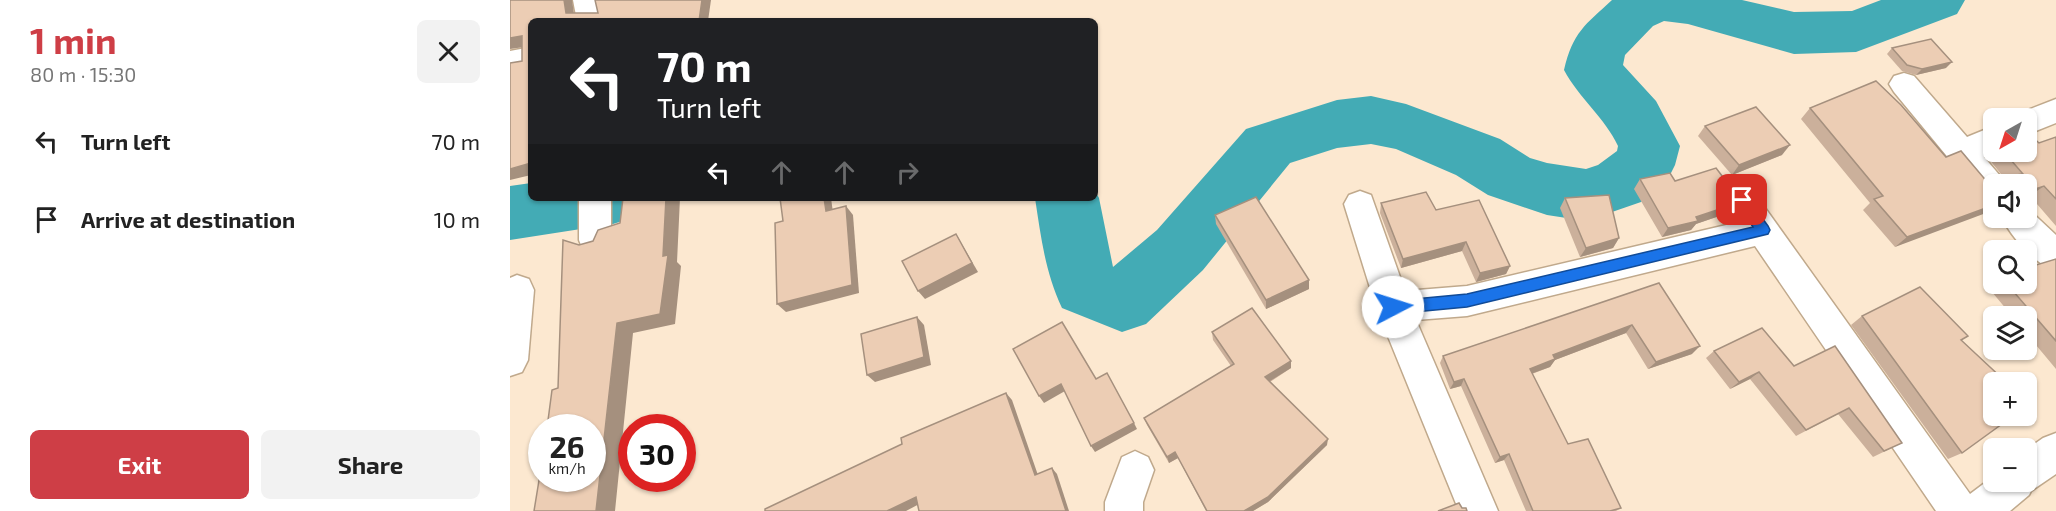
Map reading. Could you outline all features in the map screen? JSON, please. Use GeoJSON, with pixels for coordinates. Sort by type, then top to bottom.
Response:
{"type":"FeatureCollection","features":[{"type":"Feature","properties":{"kind":"street"},"geometry":{"type":"LineString","coordinates":[[587,0],[590,18]]}},
{"type":"Feature","properties":{"kind":"street"},"geometry":{"type":"LineString","coordinates":[[510,62],[528,59]]}},
{"type":"Feature","properties":{"kind":"street"},"geometry":{"type":"LineString","coordinates":[[1904,84],[1983,178]]}},
{"type":"Feature","properties":{"kind":"street"},"geometry":{"type":"LineString","coordinates":[[2037,119],[2056,111]]}},
{"type":"Feature","properties":{"kind":"street"},"geometry":{"type":"LineString","coordinates":[[1962,153],[1983,143]]}},
{"type":"Feature","properties":{"kind":"street"},"geometry":{"type":"LineString","coordinates":[[1742,200],[1959,511]]}},
{"type":"Feature","properties":{"kind":"street"},"geometry":{"type":"LineString","coordinates":[[595,201],[595,240]]}},
{"type":"Feature","properties":{"kind":"street"},"geometry":{"type":"LineString","coordinates":[[1360,204],[1393,307],[1452,453],[1479,511]]}},
{"type":"Feature","properties":{"kind":"street"},"geometry":{"type":"LineString","coordinates":[[2028,228],[2056,257]]}},
{"type":"Feature","properties":{"kind":"street"},"geometry":{"type":"LineString","coordinates":[[1393,307],[1467,301],[1763,230]]}},
{"type":"Feature","properties":{"kind":"street"},"geometry":{"type":"LineString","coordinates":[[510,360],[517,290]]}},
{"type":"Feature","properties":{"kind":"street"},"geometry":{"type":"LineString","coordinates":[[2037,466],[2056,451]]}},
{"type":"Feature","properties":{"kind":"street"},"geometry":{"type":"LineString","coordinates":[[1124,511],[1124,502],[1135,470]]}},
{"type":"Feature","properties":{"kind":"street"},"geometry":{"type":"LineString","coordinates":[[1980,511],[2004,492]]}},
{"type":"Feature","properties":{"kind":"building"},"geometry":{"type":"Polygon","coordinates":[[[510,0],[564,0],[566,13],[598,13],[595,0],[702,0],[699,18],[528,18],[528,164],[510,169],[510,63],[522,61],[522,36],[510,38],[510,0]]]}},
{"type":"Feature","properties":{"kind":"building"},"geometry":{"type":"Polygon","coordinates":[[[1931,39],[1952,62],[1922,69],[1907,65],[1892,48],[1931,39]]]}},
{"type":"Feature","properties":{"kind":"building"},"geometry":{"type":"Polygon","coordinates":[[[1876,81],[1901,105],[1946,157],[1961,151],[1983,177],[1983,209],[1907,237],[1874,199],[1883,196],[1810,108],[1876,81]]]}},
{"type":"Feature","properties":{"kind":"building"},"geometry":{"type":"Polygon","coordinates":[[[1756,107],[1790,145],[1739,165],[1705,126],[1756,107]]]}},
{"type":"Feature","properties":{"kind":"building"},"geometry":{"type":"Polygon","coordinates":[[[2056,137],[2056,199],[2044,186],[2037,188],[2037,174],[2023,174],[2013,162],[2037,162],[2037,141],[2039,143],[2056,137]]]}},
{"type":"Feature","properties":{"kind":"building"},"geometry":{"type":"Polygon","coordinates":[[[1716,168],[1732,189],[1738,203],[1696,217],[1698,221],[1668,228],[1640,179],[1670,173],[1675,181],[1716,168]]]}},
{"type":"Feature","properties":{"kind":"building"},"geometry":{"type":"Polygon","coordinates":[[[1426,192],[1436,210],[1479,200],[1510,266],[1480,273],[1466,242],[1403,259],[1381,203],[1426,192]]]}},
{"type":"Feature","properties":{"kind":"building"},"geometry":{"type":"Polygon","coordinates":[[[1609,195],[1619,238],[1586,248],[1565,198],[1609,195]]]}},
{"type":"Feature","properties":{"kind":"building"},"geometry":{"type":"Polygon","coordinates":[[[1256,197],[1309,280],[1266,300],[1215,215],[1256,197]]]}},
{"type":"Feature","properties":{"kind":"building"},"geometry":{"type":"Polygon","coordinates":[[[623,201],[666,201],[663,256],[668,255],[660,314],[617,323],[606,421],[606,414],[549,414],[552,390],[558,388],[563,240],[579,245],[593,241],[598,230],[620,223],[623,201]]]}},
{"type":"Feature","properties":{"kind":"building"},"geometry":{"type":"Polygon","coordinates":[[[780,201],[824,201],[826,211],[846,206],[852,285],[777,304],[775,223],[783,221],[780,201]]]}},
{"type":"Feature","properties":{"kind":"building"},"geometry":{"type":"Polygon","coordinates":[[[956,234],[972,263],[918,291],[902,261],[956,234]]]}},
{"type":"Feature","properties":{"kind":"building"},"geometry":{"type":"Polygon","coordinates":[[[2056,259],[2056,341],[2037,319],[2037,306],[2026,306],[2016,294],[2037,294],[2037,265],[2056,259]]]}},
{"type":"Feature","properties":{"kind":"building"},"geometry":{"type":"Polygon","coordinates":[[[1659,283],[1700,346],[1656,362],[1632,325],[1553,355],[1555,359],[1530,369],[1568,444],[1588,439],[1621,508],[1610,511],[1533,511],[1509,454],[1500,457],[1464,379],[1454,382],[1443,356],[1659,283]]]}},
{"type":"Feature","properties":{"kind":"building"},"geometry":{"type":"Polygon","coordinates":[[[1920,287],[1968,336],[1961,340],[1995,372],[1983,372],[1983,426],[1999,426],[1962,453],[1862,316],[1920,287]]]}},
{"type":"Feature","properties":{"kind":"building"},"geometry":{"type":"Polygon","coordinates":[[[1252,308],[1291,361],[1265,377],[1328,439],[1268,497],[1244,511],[1207,511],[1175,452],[1167,457],[1144,418],[1234,364],[1212,332],[1252,308]]]}},
{"type":"Feature","properties":{"kind":"building"},"geometry":{"type":"Polygon","coordinates":[[[917,317],[924,357],[867,375],[861,334],[917,317]]]}},
{"type":"Feature","properties":{"kind":"building"},"geometry":{"type":"Polygon","coordinates":[[[1062,322],[1096,379],[1107,373],[1134,423],[1091,446],[1061,384],[1039,396],[1013,349],[1062,322]]]}},
{"type":"Feature","properties":{"kind":"building"},"geometry":{"type":"Polygon","coordinates":[[[1762,328],[1794,366],[1835,346],[1902,443],[1884,451],[1849,408],[1806,430],[1759,372],[1739,382],[1714,351],[1762,328]]]}},
{"type":"Feature","properties":{"kind":"building"},"geometry":{"type":"Polygon","coordinates":[[[1006,393],[1035,475],[1052,468],[1066,511],[919,511],[916,497],[887,511],[765,511],[902,444],[901,438],[1006,393]]]}},
{"type":"Feature","properties":{"kind":"building"},"geometry":{"type":"Polygon","coordinates":[[[537,492],[598,492],[596,511],[534,511],[537,492]]]}},
{"type":"Feature","properties":{"kind":"building"},"geometry":{"type":"Polygon","coordinates":[[[1459,503],[1467,511],[1438,511],[1459,503]]]}},
{"type":"Feature","properties":{"kind":"waterway"},"geometry":{"type":"LineString","coordinates":[[1067,201],[1076,255],[1086,287],[1122,302],[1180,250],[1268,146],[1337,124],[1371,120],[1406,128],[1478,157],[1510,177],[1547,189],[1586,195],[1619,184],[1644,165],[1649,146],[1635,118],[1593,70],[1598,47],[1634,12],[1659,1],[1692,5],[1725,16],[1794,33],[1856,31],[1938,0]]}},
{"type":"Feature","properties":{"kind":"waterway"},"geometry":{"type":"LineString","coordinates":[[510,213],[592,201]]}},
{"type":"Feature","properties":{"kind":"route"},"geometry":{"type":"LineString","coordinates":[[1393,307],[1467,301],[1651,259],[1763,230],[1742,200]]}}]}
